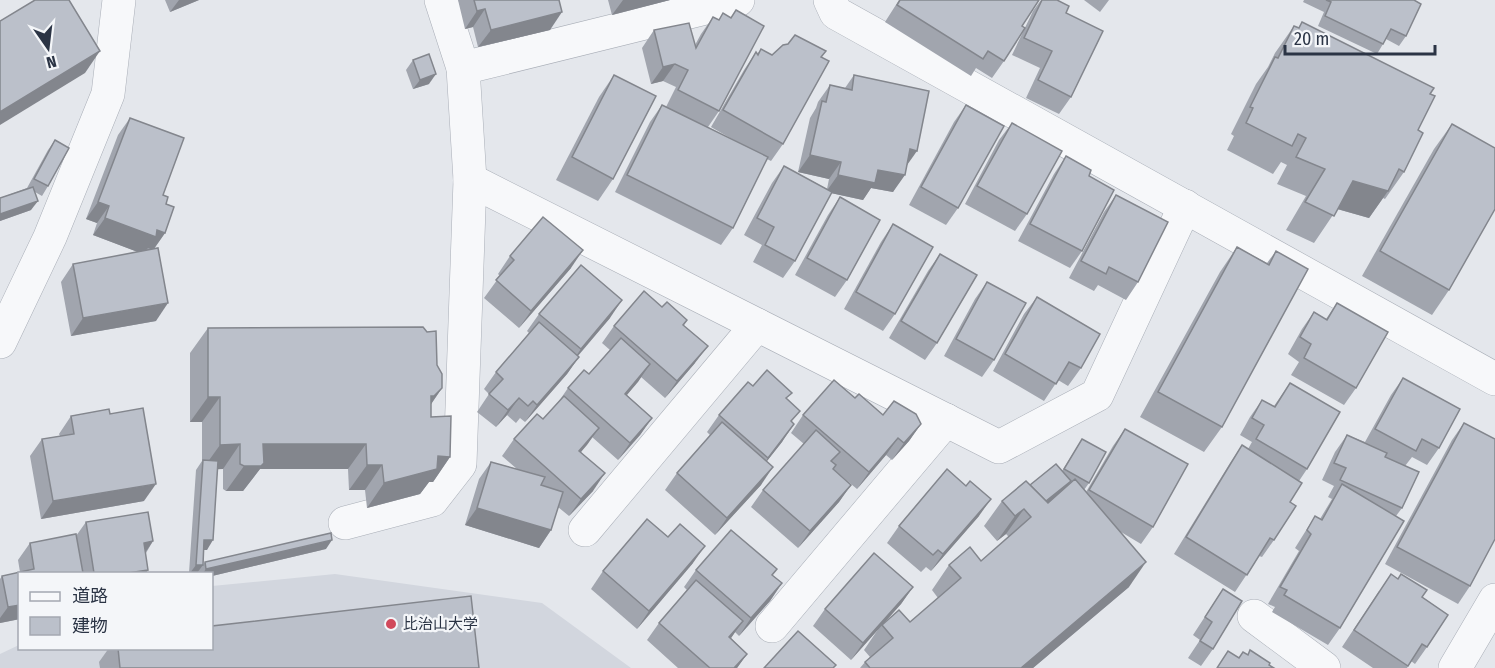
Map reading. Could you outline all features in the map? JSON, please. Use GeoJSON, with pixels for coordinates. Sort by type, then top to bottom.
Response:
{"type":"FeatureCollection","features":[{"type":"Feature","properties":{"kind":"street"},"geometry":{"type":"LineString","coordinates":[[0,342],[50,237],[108,94],[119,0]]}},
{"type":"Feature","properties":{"kind":"street"},"geometry":{"type":"LineString","coordinates":[[345,523],[432,500],[460,464],[470,180],[463,68],[441,0]]}},
{"type":"Feature","properties":{"kind":"street"},"geometry":{"type":"LineString","coordinates":[[463,68],[738,0]]}},
{"type":"Feature","properties":{"kind":"street"},"geometry":{"type":"LineString","coordinates":[[830,0],[836,13],[1495,379]]}},
{"type":"Feature","properties":{"kind":"street"},"geometry":{"type":"LineString","coordinates":[[470,180],[999,447],[1097,395],[1185,206]]}},
{"type":"Feature","properties":{"kind":"street"},"geometry":{"type":"LineString","coordinates":[[585,530],[758,325]]}},
{"type":"Feature","properties":{"kind":"street"},"geometry":{"type":"LineString","coordinates":[[772,626],[946,420]]}},
{"type":"Feature","properties":{"kind":"street"},"geometry":{"type":"LineString","coordinates":[[1455,668],[1495,600]]}},
{"type":"Feature","properties":{"kind":"street"},"geometry":{"type":"LineString","coordinates":[[1254,616],[1324,668]]}},
{"type":"Feature","properties":{"kind":"shaded area","name":"比治山大学"},"geometry":{"type":"Polygon","coordinates":[[[335,574],[542,603],[631,668],[0,668],[0,654],[18,645],[18,650],[213,650],[213,586],[335,574]]]}},
{"type":"Feature","properties":{"kind":"building"},"geometry":{"type":"Polygon","coordinates":[[[35,0],[69,0],[100,51],[0,112],[0,21],[35,0]]]}},
{"type":"Feature","properties":{"kind":"building"},"geometry":{"type":"Polygon","coordinates":[[[474,0],[559,0],[562,12],[491,30],[485,9],[477,11],[474,0]]]}},
{"type":"Feature","properties":{"kind":"building"},"geometry":{"type":"Polygon","coordinates":[[[900,0],[1039,0],[1022,26],[1025,28],[1004,61],[988,51],[983,59],[897,5],[900,0]]]}},
{"type":"Feature","properties":{"kind":"building"},"geometry":{"type":"Polygon","coordinates":[[[1042,0],[1057,0],[1069,6],[1066,13],[1103,31],[1071,97],[1038,80],[1052,51],[1024,38],[1042,0]]]}},
{"type":"Feature","properties":{"kind":"building"},"geometry":{"type":"Polygon","coordinates":[[[1326,0],[1414,0],[1421,4],[1406,36],[1391,29],[1383,44],[1325,16],[1331,2],[1326,0]]]}},
{"type":"Feature","properties":{"kind":"building"},"geometry":{"type":"Polygon","coordinates":[[[736,10],[764,26],[719,111],[678,90],[688,70],[675,64],[663,67],[654,30],[689,23],[696,48],[713,17],[719,20],[723,13],[731,18],[736,10]]]}},
{"type":"Feature","properties":{"kind":"building"},"geometry":{"type":"Polygon","coordinates":[[[1302,22],[1434,88],[1430,94],[1435,96],[1418,130],[1423,133],[1404,172],[1399,169],[1388,191],[1353,181],[1334,216],[1305,202],[1325,169],[1296,157],[1306,138],[1298,134],[1292,146],[1246,123],[1253,108],[1250,107],[1275,57],[1278,58],[1294,26],[1299,28],[1302,22]]]}},
{"type":"Feature","properties":{"kind":"building"},"geometry":{"type":"Polygon","coordinates":[[[795,35],[826,51],[821,57],[829,61],[783,144],[723,110],[756,52],[758,55],[761,49],[772,55],[783,45],[788,44],[795,35]]]}},
{"type":"Feature","properties":{"kind":"building"},"geometry":{"type":"Polygon","coordinates":[[[429,54],[436,74],[420,80],[413,60],[429,54]]]}},
{"type":"Feature","properties":{"kind":"building"},"geometry":{"type":"Polygon","coordinates":[[[614,75],[656,96],[613,179],[572,157],[614,75]]]}},
{"type":"Feature","properties":{"kind":"building"},"geometry":{"type":"Polygon","coordinates":[[[854,75],[929,91],[917,151],[910,149],[905,175],[878,170],[875,183],[838,175],[841,162],[810,155],[822,101],[826,102],[830,85],[852,90],[854,75]]]}},
{"type":"Feature","properties":{"kind":"building"},"geometry":{"type":"Polygon","coordinates":[[[662,105],[768,157],[733,228],[627,175],[662,105]]]}},
{"type":"Feature","properties":{"kind":"building"},"geometry":{"type":"Polygon","coordinates":[[[966,105],[1004,126],[958,208],[921,187],[966,105]]]}},
{"type":"Feature","properties":{"kind":"building"},"geometry":{"type":"Polygon","coordinates":[[[130,118],[184,138],[163,195],[168,197],[166,204],[174,207],[165,233],[157,230],[156,237],[105,218],[109,206],[98,202],[130,118]]]}},
{"type":"Feature","properties":{"kind":"building"},"geometry":{"type":"Polygon","coordinates":[[[1012,123],[1062,151],[1027,214],[977,186],[1012,123]]]}},
{"type":"Feature","properties":{"kind":"building"},"geometry":{"type":"Polygon","coordinates":[[[1452,124],[1495,148],[1495,209],[1449,290],[1380,251],[1452,124]]]}},
{"type":"Feature","properties":{"kind":"building"},"geometry":{"type":"Polygon","coordinates":[[[55,140],[69,148],[48,186],[34,179],[55,140]]]}},
{"type":"Feature","properties":{"kind":"building"},"geometry":{"type":"Polygon","coordinates":[[[1066,156],[1091,170],[1089,176],[1114,190],[1082,251],[1030,224],[1066,156]]]}},
{"type":"Feature","properties":{"kind":"building"},"geometry":{"type":"Polygon","coordinates":[[[784,166],[832,192],[795,261],[765,245],[774,227],[757,218],[784,166]]]}},
{"type":"Feature","properties":{"kind":"building"},"geometry":{"type":"Polygon","coordinates":[[[33,187],[38,201],[0,214],[0,198],[33,187]]]}},
{"type":"Feature","properties":{"kind":"building"},"geometry":{"type":"Polygon","coordinates":[[[1116,195],[1168,222],[1138,282],[1109,267],[1106,274],[1081,261],[1116,195]]]}},
{"type":"Feature","properties":{"kind":"building"},"geometry":{"type":"Polygon","coordinates":[[[840,197],[880,220],[847,280],[807,258],[840,197]]]}},
{"type":"Feature","properties":{"kind":"building"},"geometry":{"type":"Polygon","coordinates":[[[543,217],[583,250],[531,311],[496,280],[514,260],[510,256],[543,217]]]}},
{"type":"Feature","properties":{"kind":"building"},"geometry":{"type":"Polygon","coordinates":[[[893,224],[933,247],[895,314],[856,292],[893,224]]]}},
{"type":"Feature","properties":{"kind":"building"},"geometry":{"type":"Polygon","coordinates":[[[1237,247],[1269,265],[1276,251],[1308,269],[1222,427],[1158,392],[1237,247]]]}},
{"type":"Feature","properties":{"kind":"building"},"geometry":{"type":"Polygon","coordinates":[[[158,248],[168,303],[83,318],[73,264],[158,248]]]}},
{"type":"Feature","properties":{"kind":"building"},"geometry":{"type":"Polygon","coordinates":[[[940,254],[977,275],[937,343],[901,321],[940,254]]]}},
{"type":"Feature","properties":{"kind":"building"},"geometry":{"type":"Polygon","coordinates":[[[581,265],[622,300],[581,349],[539,314],[581,265]]]}},
{"type":"Feature","properties":{"kind":"building"},"geometry":{"type":"Polygon","coordinates":[[[987,282],[1026,303],[994,360],[956,339],[987,282]]]}},
{"type":"Feature","properties":{"kind":"building"},"geometry":{"type":"Polygon","coordinates":[[[644,291],[662,307],[667,302],[687,320],[683,325],[708,346],[677,381],[614,326],[644,291]]]}},
{"type":"Feature","properties":{"kind":"building"},"geometry":{"type":"Polygon","coordinates":[[[1037,297],[1100,334],[1081,368],[1069,362],[1056,384],[1005,354],[1037,297]]]}},
{"type":"Feature","properties":{"kind":"building"},"geometry":{"type":"Polygon","coordinates":[[[1337,303],[1388,332],[1356,388],[1304,358],[1311,344],[1300,337],[1314,312],[1327,320],[1337,303]]]}},
{"type":"Feature","properties":{"kind":"building"},"geometry":{"type":"Polygon","coordinates":[[[539,322],[579,357],[537,405],[533,401],[528,406],[519,398],[508,410],[489,394],[503,379],[496,372],[539,322]]]}},
{"type":"Feature","properties":{"kind":"building"},"geometry":{"type":"Polygon","coordinates":[[[423,327],[427,332],[436,331],[437,365],[442,374],[442,388],[431,396],[431,417],[451,416],[450,457],[438,456],[437,469],[384,483],[382,465],[367,465],[366,444],[263,444],[264,463],[261,466],[240,464],[240,444],[220,445],[220,397],[208,397],[208,328],[423,327]]]}},
{"type":"Feature","properties":{"kind":"building"},"geometry":{"type":"Polygon","coordinates":[[[621,338],[650,364],[625,394],[652,418],[630,443],[568,388],[584,370],[589,374],[621,338]]]}},
{"type":"Feature","properties":{"kind":"building"},"geometry":{"type":"Polygon","coordinates":[[[767,370],[792,393],[786,398],[800,411],[791,421],[794,424],[768,458],[719,415],[748,382],[753,386],[767,370]]]}},
{"type":"Feature","properties":{"kind":"building"},"geometry":{"type":"Polygon","coordinates":[[[1403,378],[1460,409],[1439,448],[1422,439],[1416,451],[1375,429],[1403,378]]]}},
{"type":"Feature","properties":{"kind":"building"},"geometry":{"type":"Polygon","coordinates":[[[834,380],[855,398],[859,394],[883,415],[894,401],[916,414],[921,424],[904,443],[898,438],[869,472],[803,415],[834,380]]]}},
{"type":"Feature","properties":{"kind":"building"},"geometry":{"type":"Polygon","coordinates":[[[1290,383],[1340,412],[1307,469],[1256,439],[1264,425],[1252,418],[1262,400],[1275,407],[1290,383]]]}},
{"type":"Feature","properties":{"kind":"building"},"geometry":{"type":"Polygon","coordinates":[[[564,396],[599,428],[579,451],[605,473],[581,499],[514,439],[537,414],[543,419],[564,396]]]}},
{"type":"Feature","properties":{"kind":"building"},"geometry":{"type":"Polygon","coordinates":[[[143,408],[156,484],[53,501],[42,439],[74,434],[71,416],[109,409],[110,414],[143,408]]]}},
{"type":"Feature","properties":{"kind":"building"},"geometry":{"type":"Polygon","coordinates":[[[722,422],[773,467],[727,518],[677,473],[722,422]]]}},
{"type":"Feature","properties":{"kind":"building"},"geometry":{"type":"Polygon","coordinates":[[[1464,423],[1495,439],[1495,539],[1470,586],[1397,547],[1464,423]]]}},
{"type":"Feature","properties":{"kind":"building"},"geometry":{"type":"Polygon","coordinates":[[[1125,429],[1188,464],[1153,527],[1089,490],[1125,429]]]}},
{"type":"Feature","properties":{"kind":"building"},"geometry":{"type":"Polygon","coordinates":[[[816,430],[840,452],[831,461],[836,465],[833,469],[851,485],[810,531],[763,490],[816,430]]]}},
{"type":"Feature","properties":{"kind":"building"},"geometry":{"type":"Polygon","coordinates":[[[1347,435],[1387,453],[1385,457],[1419,472],[1402,508],[1340,480],[1346,468],[1334,463],[1347,435]]]}},
{"type":"Feature","properties":{"kind":"building"},"geometry":{"type":"Polygon","coordinates":[[[1082,439],[1106,452],[1089,483],[1064,469],[1082,439]]]}},
{"type":"Feature","properties":{"kind":"building"},"geometry":{"type":"Polygon","coordinates":[[[1242,445],[1302,483],[1290,502],[1296,506],[1274,540],[1270,538],[1247,575],[1186,537],[1242,445]]]}},
{"type":"Feature","properties":{"kind":"building"},"geometry":{"type":"Polygon","coordinates":[[[203,460],[218,461],[213,540],[204,540],[203,565],[196,565],[203,460]]]}},
{"type":"Feature","properties":{"kind":"building"},"geometry":{"type":"Polygon","coordinates":[[[491,462],[545,477],[541,485],[563,492],[551,530],[477,508],[491,462]]]}},
{"type":"Feature","properties":{"kind":"building"},"geometry":{"type":"Polygon","coordinates":[[[1056,464],[1071,481],[1046,501],[1030,485],[1056,464]]]}},
{"type":"Feature","properties":{"kind":"building"},"geometry":{"type":"Polygon","coordinates":[[[947,469],[966,486],[970,481],[991,499],[943,554],[938,550],[933,555],[899,526],[947,469]]]}},
{"type":"Feature","properties":{"kind":"building"},"geometry":{"type":"Polygon","coordinates":[[[1075,479],[1146,562],[1021,668],[870,668],[865,662],[893,638],[882,625],[899,610],[910,622],[961,578],[949,565],[970,547],[981,561],[1031,517],[1024,509],[1015,516],[1002,501],[1026,481],[1048,503],[1075,479]]]}},
{"type":"Feature","properties":{"kind":"building"},"geometry":{"type":"Polygon","coordinates":[[[1342,484],[1404,521],[1340,628],[1284,595],[1287,590],[1280,587],[1311,534],[1307,530],[1315,516],[1322,520],[1342,484]]]}},
{"type":"Feature","properties":{"kind":"building"},"geometry":{"type":"Polygon","coordinates":[[[148,512],[153,541],[144,543],[148,570],[94,572],[86,522],[148,512]]]}},
{"type":"Feature","properties":{"kind":"building"},"geometry":{"type":"Polygon","coordinates":[[[647,519],[668,537],[680,524],[705,546],[649,611],[603,571],[647,519]]]}},
{"type":"Feature","properties":{"kind":"building"},"geometry":{"type":"Polygon","coordinates":[[[731,530],[777,569],[772,575],[782,583],[751,618],[696,570],[731,530]]]}},
{"type":"Feature","properties":{"kind":"building"},"geometry":{"type":"Polygon","coordinates":[[[331,533],[332,540],[206,569],[205,562],[331,533]]]}},
{"type":"Feature","properties":{"kind":"building"},"geometry":{"type":"Polygon","coordinates":[[[76,534],[83,572],[20,572],[34,569],[30,543],[76,534]]]}},
{"type":"Feature","properties":{"kind":"building"},"geometry":{"type":"Polygon","coordinates":[[[874,553],[913,587],[863,643],[825,609],[874,553]]]}},
{"type":"Feature","properties":{"kind":"building"},"geometry":{"type":"Polygon","coordinates":[[[18,572],[18,605],[8,607],[2,576],[18,572]]]}},
{"type":"Feature","properties":{"kind":"building"},"geometry":{"type":"Polygon","coordinates":[[[1391,574],[1398,579],[1401,574],[1427,590],[1422,597],[1448,615],[1427,647],[1422,644],[1408,666],[1354,630],[1391,574]]]}},
{"type":"Feature","properties":{"kind":"building"},"geometry":{"type":"Polygon","coordinates":[[[696,580],[743,621],[729,637],[747,654],[734,668],[710,668],[659,623],[696,580]]]}},
{"type":"Feature","properties":{"kind":"building"},"geometry":{"type":"Polygon","coordinates":[[[1223,589],[1242,601],[1213,649],[1200,641],[1212,622],[1205,617],[1223,589]]]}},
{"type":"Feature","properties":{"kind":"building"},"geometry":{"type":"Polygon","coordinates":[[[471,596],[479,668],[120,668],[118,650],[213,650],[213,626],[471,596]]]}},
{"type":"Feature","properties":{"kind":"building"},"geometry":{"type":"Polygon","coordinates":[[[798,631],[836,665],[833,668],[764,668],[798,631]]]}},
{"type":"Feature","properties":{"kind":"building"},"geometry":{"type":"Polygon","coordinates":[[[1250,650],[1274,668],[1217,668],[1228,651],[1239,658],[1243,652],[1248,655],[1250,650]]]}},
{"type":"Feature","properties":{"kind":"place","name":"比治山大学"},"geometry":{"type":"Point","coordinates":[391,624]}}]}
